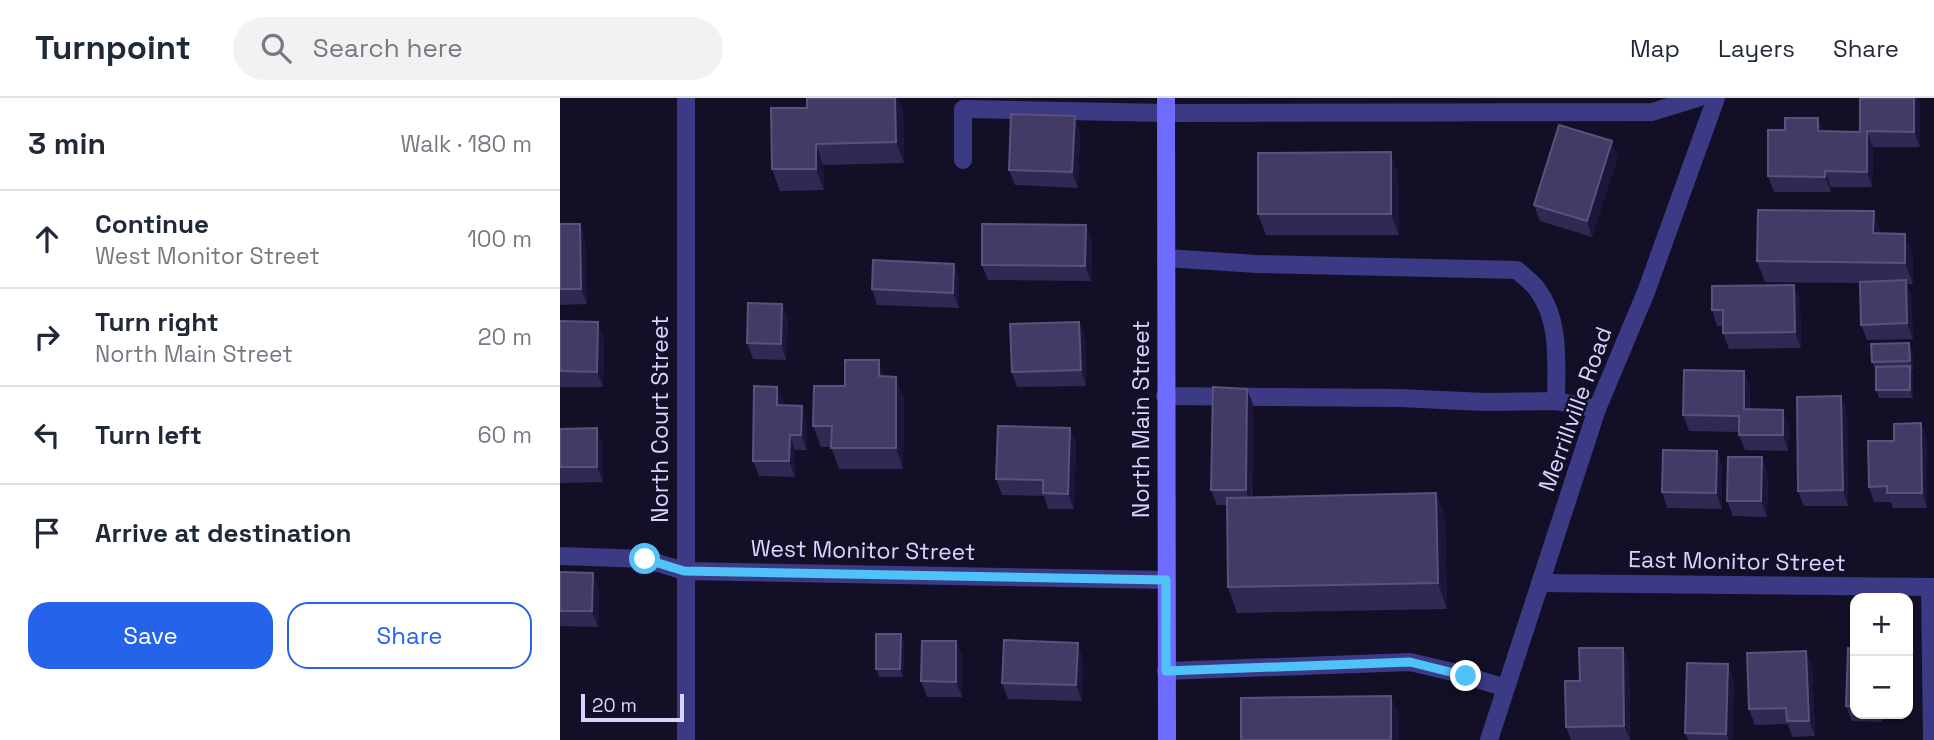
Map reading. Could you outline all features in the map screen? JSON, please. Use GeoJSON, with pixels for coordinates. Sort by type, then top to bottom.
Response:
{"type":"FeatureCollection","features":[{"type":"Feature","properties":{"kind":"main road","name":"North Main Street"},"geometry":{"type":"LineString","coordinates":[[1166,105],[1167,740]]}},
{"type":"Feature","properties":{"kind":"street","name":"North Court Street"},"geometry":{"type":"LineString","coordinates":[[686,98],[686,740]]}},
{"type":"Feature","properties":{"kind":"street"},"geometry":{"type":"LineString","coordinates":[[963,160],[963,109],[1166,105],[1635,105],[1653,112],[1698,98]]}},
{"type":"Feature","properties":{"kind":"street","name":"Merrillville Road"},"geometry":{"type":"LineString","coordinates":[[1489,740],[1597,409],[1646,292],[1716,98]]}},
{"type":"Feature","properties":{"kind":"street"},"geometry":{"type":"LineString","coordinates":[[1166,258],[1257,264],[1517,270],[1536,288],[1552,315],[1556,347],[1556,401]]}},
{"type":"Feature","properties":{"kind":"street"},"geometry":{"type":"LineString","coordinates":[[1165,396],[1556,401],[1597,409]]}},
{"type":"Feature","properties":{"kind":"street","name":"West Monitor Street"},"geometry":{"type":"LineString","coordinates":[[560,556],[645,559],[684,571],[1166,580]]}},
{"type":"Feature","properties":{"kind":"street","name":"East Monitor Street"},"geometry":{"type":"LineString","coordinates":[[1540,583],[1932,587]]}},
{"type":"Feature","properties":{"kind":"street"},"geometry":{"type":"LineString","coordinates":[[1932,587],[1932,740]]}},
{"type":"Feature","properties":{"kind":"street"},"geometry":{"type":"LineString","coordinates":[[1166,671],[1410,662],[1506,688]]}},
{"type":"Feature","properties":{"kind":"building"},"geometry":{"type":"Polygon","coordinates":[[[807,98],[895,98],[896,142],[816,144],[816,169],[772,169],[771,108],[807,108],[807,98]]]}},
{"type":"Feature","properties":{"kind":"building"},"geometry":{"type":"Polygon","coordinates":[[[1860,98],[1914,98],[1914,132],[1867,131],[1867,172],[1825,171],[1825,177],[1768,176],[1768,130],[1785,130],[1785,118],[1818,118],[1818,131],[1860,132],[1860,98]]]}},
{"type":"Feature","properties":{"kind":"building"},"geometry":{"type":"Polygon","coordinates":[[[1011,114],[1075,116],[1072,172],[1009,170],[1011,114]]]}},
{"type":"Feature","properties":{"kind":"building"},"geometry":{"type":"Polygon","coordinates":[[[1559,125],[1612,141],[1587,221],[1534,205],[1559,125]]]}},
{"type":"Feature","properties":{"kind":"building"},"geometry":{"type":"Polygon","coordinates":[[[1391,152],[1391,214],[1258,214],[1258,153],[1391,152]]]}},
{"type":"Feature","properties":{"kind":"building"},"geometry":{"type":"Polygon","coordinates":[[[1758,210],[1874,211],[1873,233],[1905,234],[1905,263],[1757,261],[1758,210]]]}},
{"type":"Feature","properties":{"kind":"building"},"geometry":{"type":"Polygon","coordinates":[[[560,224],[580,224],[581,289],[560,289],[560,224]]]}},
{"type":"Feature","properties":{"kind":"building"},"geometry":{"type":"Polygon","coordinates":[[[982,224],[1086,225],[1085,266],[982,265],[982,224]]]}},
{"type":"Feature","properties":{"kind":"building"},"geometry":{"type":"Polygon","coordinates":[[[873,260],[954,264],[953,293],[872,289],[873,260]]]}},
{"type":"Feature","properties":{"kind":"building"},"geometry":{"type":"Polygon","coordinates":[[[1906,280],[1907,323],[1861,325],[1860,282],[1906,280]]]}},
{"type":"Feature","properties":{"kind":"building"},"geometry":{"type":"Polygon","coordinates":[[[1794,285],[1795,332],[1723,333],[1723,310],[1712,310],[1712,286],[1794,285]]]}},
{"type":"Feature","properties":{"kind":"building"},"geometry":{"type":"Polygon","coordinates":[[[748,303],[782,304],[781,344],[747,343],[748,303]]]}},
{"type":"Feature","properties":{"kind":"building"},"geometry":{"type":"Polygon","coordinates":[[[560,321],[598,322],[597,372],[560,371],[560,321]]]}},
{"type":"Feature","properties":{"kind":"building"},"geometry":{"type":"Polygon","coordinates":[[[1079,322],[1081,370],[1012,372],[1010,324],[1079,322]]]}},
{"type":"Feature","properties":{"kind":"building"},"geometry":{"type":"Polygon","coordinates":[[[1909,343],[1910,361],[1872,362],[1871,344],[1909,343]]]}},
{"type":"Feature","properties":{"kind":"building"},"geometry":{"type":"Polygon","coordinates":[[[845,360],[879,360],[879,376],[896,377],[896,448],[831,448],[832,426],[813,426],[814,386],[845,386],[845,360]]]}},
{"type":"Feature","properties":{"kind":"building"},"geometry":{"type":"Polygon","coordinates":[[[1910,366],[1910,390],[1876,390],[1876,367],[1910,366]]]}},
{"type":"Feature","properties":{"kind":"building"},"geometry":{"type":"Polygon","coordinates":[[[1684,370],[1744,371],[1744,409],[1783,410],[1783,435],[1739,435],[1739,416],[1683,415],[1684,370]]]}},
{"type":"Feature","properties":{"kind":"building"},"geometry":{"type":"Polygon","coordinates":[[[754,386],[777,387],[777,405],[802,406],[801,435],[790,435],[789,461],[753,461],[754,386]]]}},
{"type":"Feature","properties":{"kind":"building"},"geometry":{"type":"Polygon","coordinates":[[[1213,387],[1247,389],[1246,490],[1211,490],[1213,387]]]}},
{"type":"Feature","properties":{"kind":"building"},"geometry":{"type":"Polygon","coordinates":[[[1841,396],[1843,490],[1798,491],[1797,397],[1841,396]]]}},
{"type":"Feature","properties":{"kind":"building"},"geometry":{"type":"Polygon","coordinates":[[[1921,423],[1922,493],[1887,493],[1887,486],[1869,487],[1868,441],[1894,441],[1894,424],[1921,423]]]}},
{"type":"Feature","properties":{"kind":"building"},"geometry":{"type":"Polygon","coordinates":[[[998,426],[1070,428],[1068,494],[1043,493],[1043,480],[996,479],[998,426]]]}},
{"type":"Feature","properties":{"kind":"building"},"geometry":{"type":"Polygon","coordinates":[[[597,428],[597,467],[560,467],[560,429],[597,428]]]}},
{"type":"Feature","properties":{"kind":"building"},"geometry":{"type":"Polygon","coordinates":[[[1663,450],[1717,451],[1716,493],[1662,492],[1663,450]]]}},
{"type":"Feature","properties":{"kind":"building"},"geometry":{"type":"Polygon","coordinates":[[[1728,457],[1762,457],[1761,501],[1727,501],[1728,457]]]}},
{"type":"Feature","properties":{"kind":"building"},"geometry":{"type":"Polygon","coordinates":[[[1436,493],[1438,583],[1228,587],[1227,498],[1436,493]]]}},
{"type":"Feature","properties":{"kind":"building"},"geometry":{"type":"Polygon","coordinates":[[[560,572],[593,573],[592,611],[560,611],[560,572]]]}},
{"type":"Feature","properties":{"kind":"building"},"geometry":{"type":"Polygon","coordinates":[[[876,634],[901,634],[900,669],[876,669],[876,634]]]}},
{"type":"Feature","properties":{"kind":"building"},"geometry":{"type":"Polygon","coordinates":[[[1004,640],[1078,643],[1076,685],[1002,683],[1004,640]]]}},
{"type":"Feature","properties":{"kind":"building"},"geometry":{"type":"Polygon","coordinates":[[[922,641],[956,641],[956,682],[921,681],[922,641]]]}},
{"type":"Feature","properties":{"kind":"building"},"geometry":{"type":"Polygon","coordinates":[[[1579,648],[1623,648],[1624,726],[1566,727],[1565,681],[1580,681],[1579,648]]]}},
{"type":"Feature","properties":{"kind":"building"},"geometry":{"type":"Polygon","coordinates":[[[1848,648],[1850,706],[1846,706],[1848,648]]]}},
{"type":"Feature","properties":{"kind":"building"},"geometry":{"type":"Polygon","coordinates":[[[1806,651],[1809,721],[1787,721],[1786,708],[1749,709],[1747,653],[1806,651]]]}},
{"type":"Feature","properties":{"kind":"building"},"geometry":{"type":"Polygon","coordinates":[[[1687,663],[1728,664],[1726,734],[1685,733],[1687,663]]]}},
{"type":"Feature","properties":{"kind":"building"},"geometry":{"type":"Polygon","coordinates":[[[1391,696],[1391,740],[1241,740],[1241,698],[1391,696]]]}},
{"type":"Feature","properties":{"kind":"route"},"geometry":{"type":"LineString","coordinates":[[645,559],[684,571],[1166,580],[1166,671],[1410,662],[1466,676]]}}]}
